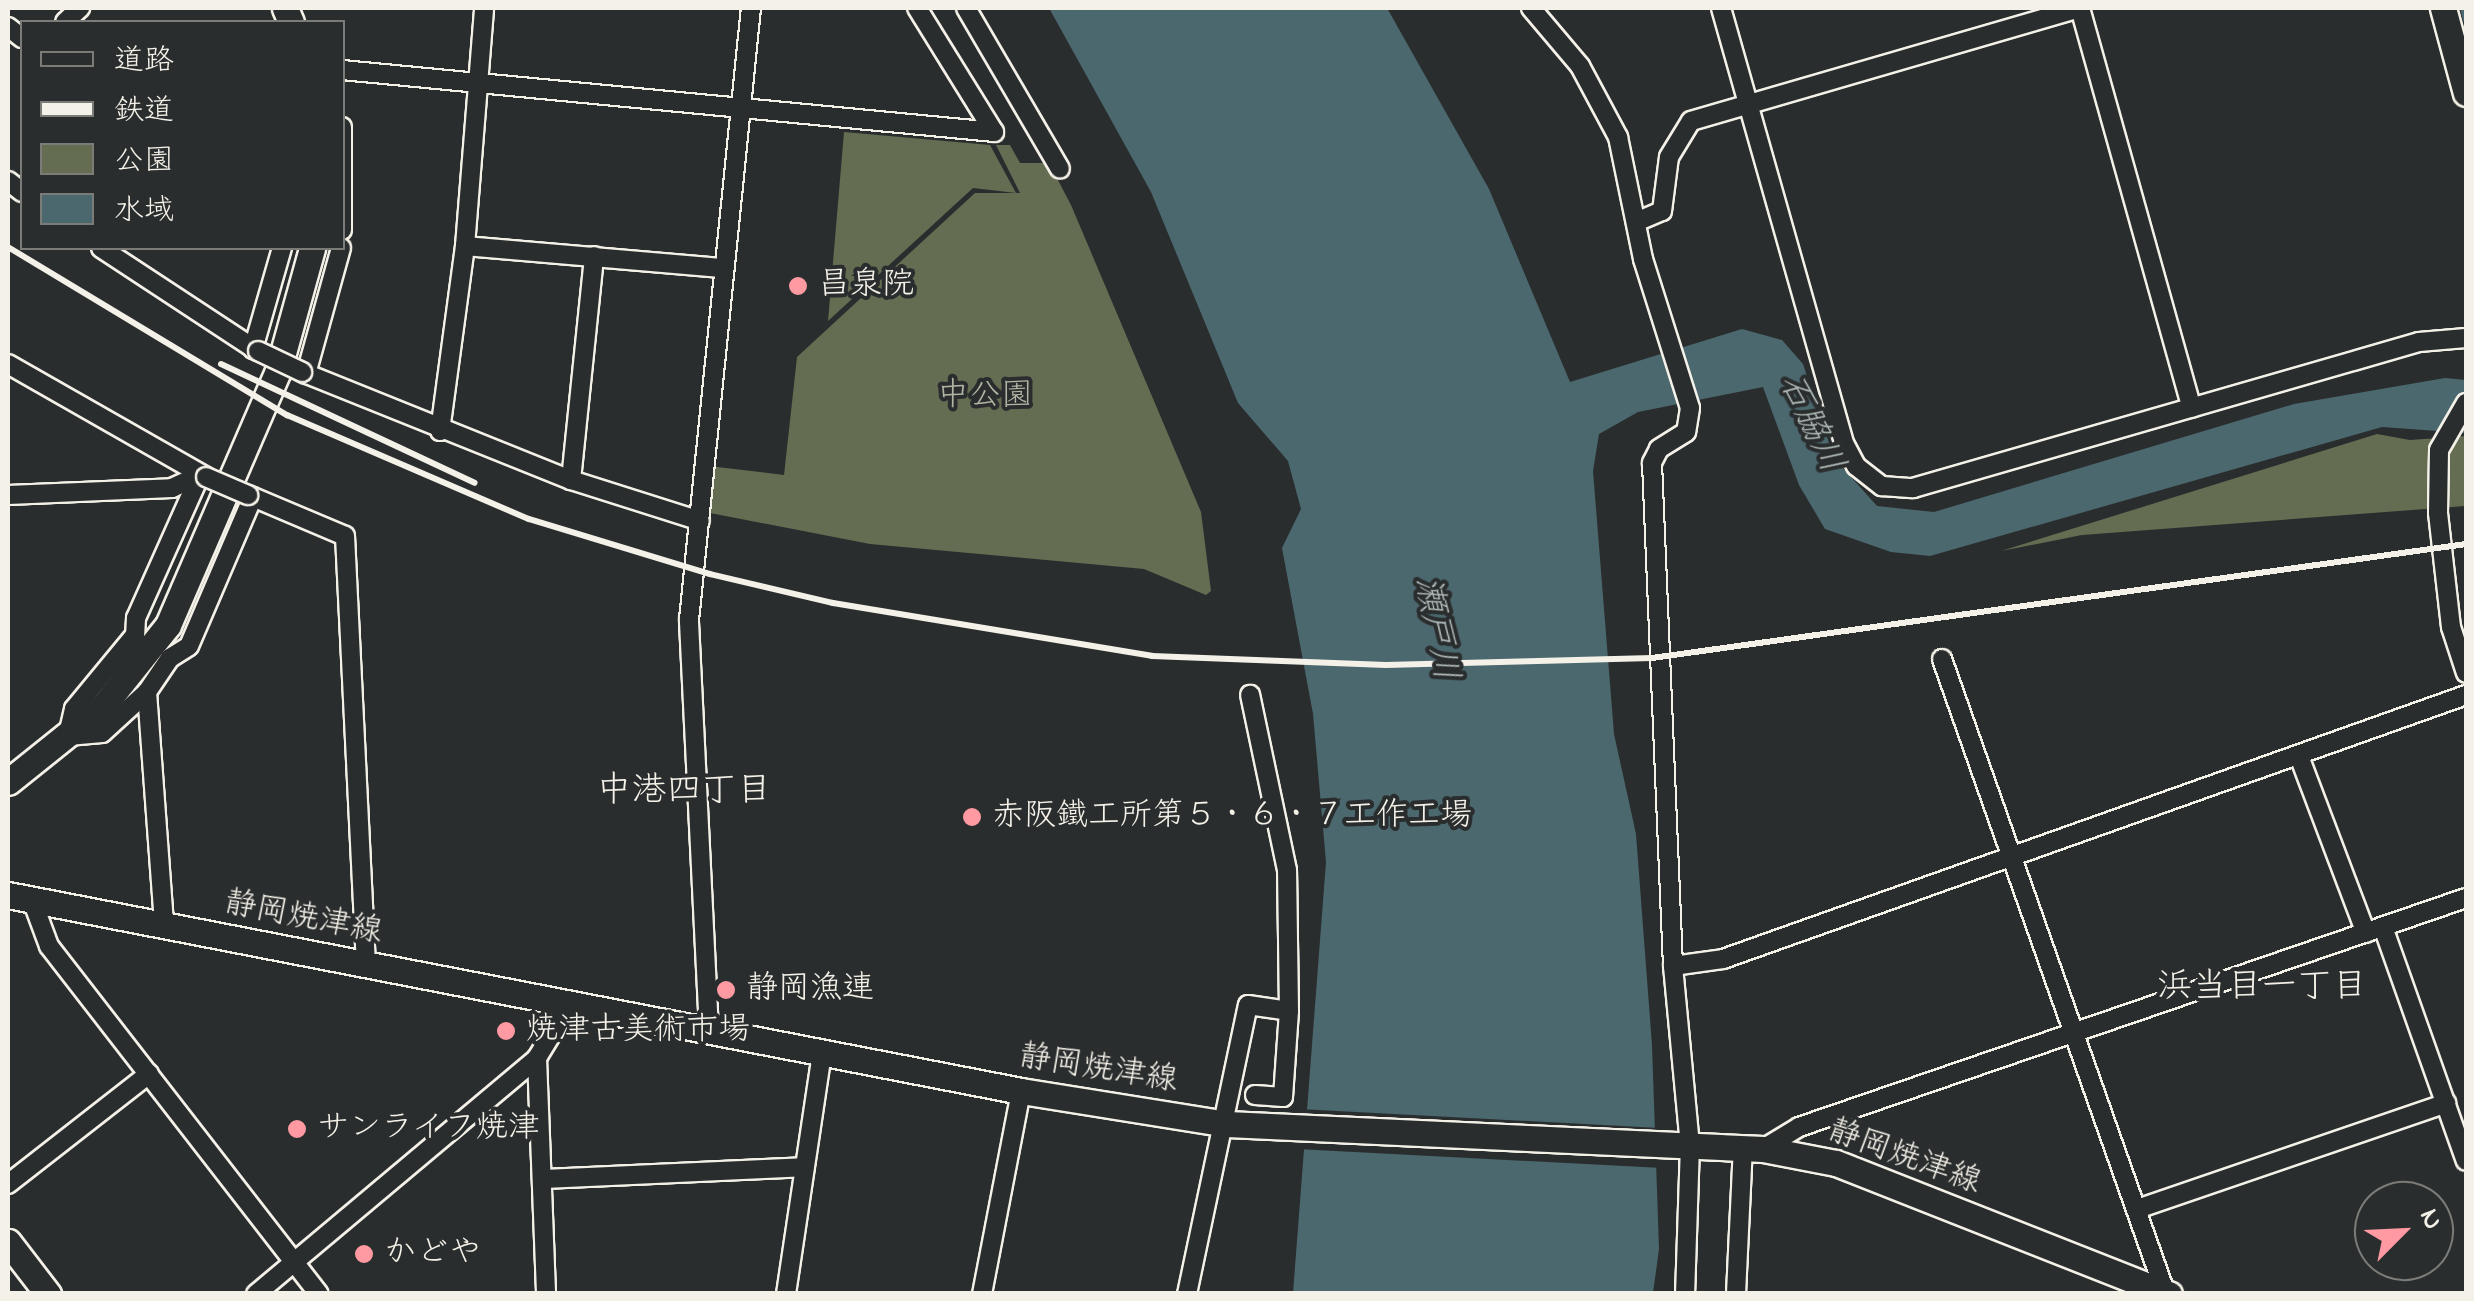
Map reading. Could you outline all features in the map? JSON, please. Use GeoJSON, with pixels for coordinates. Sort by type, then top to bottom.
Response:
{"type":"FeatureCollection","features":[{"type":"Feature","properties":{"kind":"main road"},"geometry":{"type":"LineString","coordinates":[[2443,8],[2466,93]]}},
{"type":"Feature","properties":{"kind":"main road"},"geometry":{"type":"LineString","coordinates":[[8,782],[68,736],[133,676],[168,624],[278,371],[311,250]]}},
{"type":"Feature","properties":{"kind":"main road","name":"静岡焼津線"},"geometry":{"type":"LineString","coordinates":[[20,898],[1021,1091],[1236,1125],[1753,1149],[1836,1163],[2156,1291]]}},
{"type":"Feature","properties":{"kind":"main road"},"geometry":{"type":"LineString","coordinates":[[8,1242],[48,1294]]}},
{"type":"Feature","properties":{"kind":"street"},"geometry":{"type":"LineString","coordinates":[[440,431],[464,246],[484,8]]}},
{"type":"Feature","properties":{"kind":"street"},"geometry":{"type":"LineString","coordinates":[[709,1030],[689,620],[721,268],[751,8]]}},
{"type":"Feature","properties":{"kind":"street"},"geometry":{"type":"LineString","coordinates":[[345,70],[478,87],[994,132],[917,8]]}},
{"type":"Feature","properties":{"kind":"street"},"geometry":{"type":"LineString","coordinates":[[966,8],[1060,169]]}},
{"type":"Feature","properties":{"kind":"street"},"geometry":{"type":"LineString","coordinates":[[1531,8],[1601,99],[1628,171],[1636,222],[1690,408],[1686,432],[1659,448],[1652,463],[1683,1145],[1685,1294]]}},
{"type":"Feature","properties":{"kind":"street"},"geometry":{"type":"LineString","coordinates":[[1721,8],[1845,446],[1868,478],[1882,486],[1913,488],[2420,342],[2466,338]]}},
{"type":"Feature","properties":{"kind":"street"},"geometry":{"type":"LineString","coordinates":[[1636,222],[1662,211],[1669,157],[1680,130],[1748,103],[2081,8],[2192,408]]}},
{"type":"Feature","properties":{"kind":"street"},"geometry":{"type":"LineString","coordinates":[[464,246],[721,268]]}},
{"type":"Feature","properties":{"kind":"street"},"geometry":{"type":"LineString","coordinates":[[103,250],[256,350],[304,373],[440,431],[571,480],[700,521]]}},
{"type":"Feature","properties":{"kind":"street"},"geometry":{"type":"LineString","coordinates":[[256,350],[281,250]]}},
{"type":"Feature","properties":{"kind":"street"},"geometry":{"type":"LineString","coordinates":[[304,373],[340,250]]}},
{"type":"Feature","properties":{"kind":"street"},"geometry":{"type":"LineString","coordinates":[[571,480],[594,256]]}},
{"type":"Feature","properties":{"kind":"street"},"geometry":{"type":"LineString","coordinates":[[8,364],[203,476],[345,536],[366,964]]}},
{"type":"Feature","properties":{"kind":"street"},"geometry":{"type":"LineString","coordinates":[[2466,403],[2439,450],[2438,513],[2452,628],[2466,673]]}},
{"type":"Feature","properties":{"kind":"street"},"geometry":{"type":"LineString","coordinates":[[203,476],[136,618],[135,635],[74,709],[68,736],[102,733],[146,692],[170,658],[189,646],[250,496]]}},
{"type":"Feature","properties":{"kind":"street"},"geometry":{"type":"LineString","coordinates":[[8,495],[172,488],[203,476]]}},
{"type":"Feature","properties":{"kind":"street"},"geometry":{"type":"LineString","coordinates":[[1942,659],[2078,1034],[2137,1209],[2156,1291]]}},
{"type":"Feature","properties":{"kind":"street"},"geometry":{"type":"LineString","coordinates":[[146,692],[164,925]]}},
{"type":"Feature","properties":{"kind":"street"},"geometry":{"type":"LineString","coordinates":[[1250,695],[1286,870],[1289,1011],[1283,1098],[1254,1095]]}},
{"type":"Feature","properties":{"kind":"street"},"geometry":{"type":"LineString","coordinates":[[1673,966],[1723,959],[2466,695]]}},
{"type":"Feature","properties":{"kind":"street"},"geometry":{"type":"LineString","coordinates":[[2299,756],[2446,1103],[2466,1161]]}},
{"type":"Feature","properties":{"kind":"street"},"geometry":{"type":"LineString","coordinates":[[20,898],[49,946],[320,1294]]}},
{"type":"Feature","properties":{"kind":"street"},"geometry":{"type":"LineString","coordinates":[[1736,1294],[1753,1149],[1800,1127],[2466,898]]}},
{"type":"Feature","properties":{"kind":"street"},"geometry":{"type":"LineString","coordinates":[[256,1294],[537,1058],[570,1004]]}},
{"type":"Feature","properties":{"kind":"street"},"geometry":{"type":"LineString","coordinates":[[1187,1294],[1236,1125],[1248,1006],[1289,1011]]}},
{"type":"Feature","properties":{"kind":"street"},"geometry":{"type":"LineString","coordinates":[[786,1294],[822,1052]]}},
{"type":"Feature","properties":{"kind":"street"},"geometry":{"type":"LineString","coordinates":[[537,1058],[546,1294]]}},
{"type":"Feature","properties":{"kind":"street"},"geometry":{"type":"LineString","coordinates":[[8,1184],[149,1074]]}},
{"type":"Feature","properties":{"kind":"street"},"geometry":{"type":"LineString","coordinates":[[982,1294],[1021,1091]]}},
{"type":"Feature","properties":{"kind":"street"},"geometry":{"type":"LineString","coordinates":[[2137,1209],[2446,1103]]}},
{"type":"Feature","properties":{"kind":"street"},"geometry":{"type":"LineString","coordinates":[[542,1179],[805,1168]]}},
{"type":"Feature","properties":{"kind":"green space"},"geometry":{"type":"Polygon","coordinates":[[[844,132],[990,145],[1016,193],[973,188],[828,321],[844,132]]]}},
{"type":"Feature","properties":{"kind":"green space","name":"中公園"},"geometry":{"type":"Polygon","coordinates":[[[996,145],[1010,145],[1020,163],[1049,163],[1071,205],[1201,512],[1211,591],[1206,595],[1144,569],[870,544],[705,512],[709,466],[784,475],[797,357],[975,193],[1020,193],[996,145]]]}},
{"type":"Feature","properties":{"kind":"green space"},"geometry":{"type":"Polygon","coordinates":[[[2377,434],[2410,440],[2466,436],[2465,506],[2082,535],[2001,551],[2377,434]]]}},
{"type":"Feature","properties":{"kind":"water"},"geometry":{"type":"Polygon","coordinates":[[[1049,8],[1387,8],[1489,189],[1570,382],[1742,329],[1782,340],[1803,364],[1834,458],[1877,506],[1934,512],[2294,404],[2445,378],[2466,380],[2466,433],[2382,427],[1930,556],[1891,552],[1825,529],[1799,485],[1763,387],[1638,412],[1599,434],[1593,471],[1614,734],[1636,834],[1652,1045],[1659,1249],[1653,1293],[1293,1293],[1326,862],[1313,714],[1282,548],[1301,509],[1288,461],[1238,403],[1151,192],[1049,8]]]}},
{"type":"Feature","properties":{"kind":"pier"},"geometry":{"type":"Polygon","coordinates":[[[1299,1109],[1660,1128],[1657,1168],[1297,1149],[1299,1109]]]}},
{"type":"Feature","properties":{"kind":"waterway"},"geometry":{"type":"LineString","coordinates":[[2463,8],[2466,20]]}},
{"type":"Feature","properties":{"kind":"railway"},"geometry":{"type":"LineString","coordinates":[[8,247],[287,415],[529,519],[710,574],[833,603],[1152,656],[1386,665],[1652,658],[2466,544]]}},
{"type":"Feature","properties":{"kind":"railway"},"geometry":{"type":"LineString","coordinates":[[221,364],[475,483]]}},
{"type":"Feature","properties":{"kind":"place","name":"昌泉院"},"geometry":{"type":"Point","coordinates":[798,286]}},
{"type":"Feature","properties":{"kind":"place","name":"赤阪鐵工所第５・６・７工作工場"},"geometry":{"type":"Point","coordinates":[972,817]}},
{"type":"Feature","properties":{"kind":"place","name":"静岡漁連"},"geometry":{"type":"Point","coordinates":[726,990]}},
{"type":"Feature","properties":{"kind":"place","name":"焼津古美術市場"},"geometry":{"type":"Point","coordinates":[506,1031]}},
{"type":"Feature","properties":{"kind":"place","name":"サンライフ焼津"},"geometry":{"type":"Point","coordinates":[297,1129]}},
{"type":"Feature","properties":{"kind":"place","name":"かどや"},"geometry":{"type":"Point","coordinates":[364,1254]}},
{"type":"Feature","properties":{"kind":"district","name":"中港四丁目"},"geometry":{"type":"Point","coordinates":[684,792]}},
{"type":"Feature","properties":{"kind":"district","name":"浜当目一丁目"},"geometry":{"type":"Point","coordinates":[2262,988]}},
{"type":"Feature","properties":{"kind":"water label","name":"石脇川"},"geometry":{"type":"Point","coordinates":[1810,424]}},
{"type":"Feature","properties":{"kind":"water label","name":"瀬戸川"},"geometry":{"type":"Point","coordinates":[1435,629]}}]}
